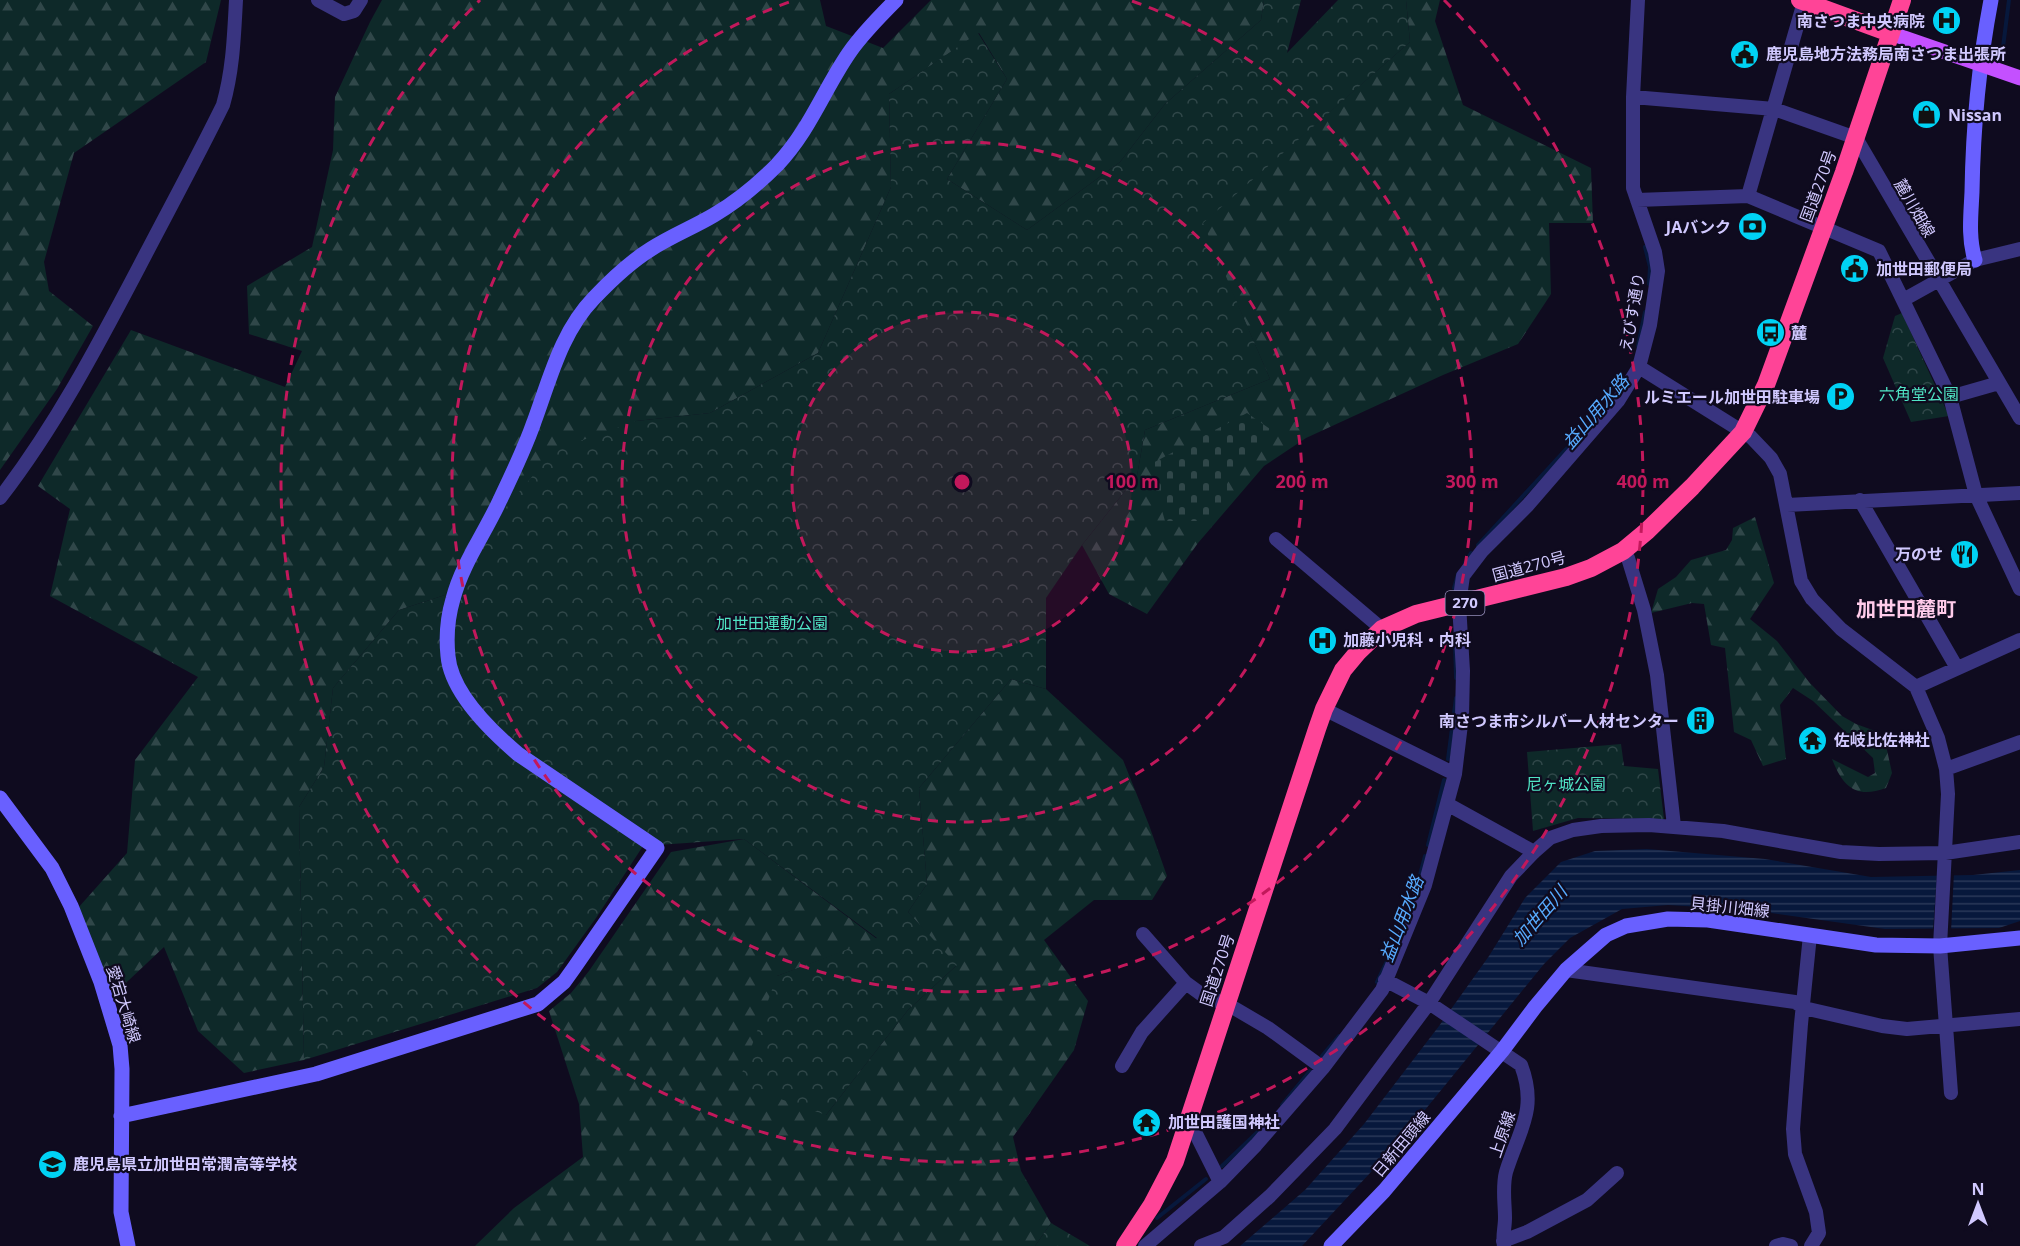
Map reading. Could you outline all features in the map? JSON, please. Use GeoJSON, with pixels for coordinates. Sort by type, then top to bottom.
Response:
{"type":"FeatureCollection","features":[{"type":"Feature","properties":{"kind":"highway","name":"国道270号"},"geometry":{"type":"LineString","coordinates":[[1125,1246],[1152,1205],[1172,1167],[1324,709],[1343,670],[1382,629],[1416,614],[1566,577],[1591,568],[1623,551],[1677,502],[1743,432],[1766,385],[1856,138],[1902,0]]}},
{"type":"Feature","properties":{"kind":"highway"},"geometry":{"type":"LineString","coordinates":[[1802,1],[1890,33]]}},
{"type":"Feature","properties":{"kind":"main road"},"geometry":{"type":"LineString","coordinates":[[1890,33],[2020,78]]}},
{"type":"Feature","properties":{"kind":"street"},"geometry":{"type":"LineString","coordinates":[[0,498],[28,462],[71,392],[114,315],[223,105],[230,81],[236,0]]}},
{"type":"Feature","properties":{"kind":"street"},"geometry":{"type":"LineString","coordinates":[[318,0],[344,14],[354,11],[361,0]]}},
{"type":"Feature","properties":{"kind":"street"},"geometry":{"type":"LineString","coordinates":[[121,1116],[316,1074],[538,1004],[564,982],[574,969],[657,848],[518,754],[504,743],[469,703],[457,686],[448,657],[449,620],[453,599],[461,575],[500,501],[529,435],[560,350],[591,301],[617,275],[651,249],[714,216],[741,198],[765,177],[788,153],[809,125],[850,51],[896,0]]}},
{"type":"Feature","properties":{"kind":"street","name":"えびす通り"},"geometry":{"type":"LineString","coordinates":[[1145,1246],[1220,1182],[1256,1145],[1323,1068],[1382,990],[1425,885],[1455,774],[1462,716],[1463,671],[1459,604],[1463,576],[1482,551],[1528,505],[1618,401],[1638,367],[1650,325],[1658,271],[1633,188],[1633,97],[1638,0]]}},
{"type":"Feature","properties":{"kind":"street"},"geometry":{"type":"LineString","coordinates":[[1975,260],[1970,238],[1973,153],[1991,0]]}},
{"type":"Feature","properties":{"kind":"street"},"geometry":{"type":"LineString","coordinates":[[1748,196],[1774,109],[1802,1]]}},
{"type":"Feature","properties":{"kind":"street"},"geometry":{"type":"LineString","coordinates":[[1633,97],[1774,109],[1856,138]]}},
{"type":"Feature","properties":{"kind":"street","name":"麓川畑線"},"geometry":{"type":"LineString","coordinates":[[1856,138],[2020,418]]}},
{"type":"Feature","properties":{"kind":"street"},"geometry":{"type":"LineString","coordinates":[[1637,200],[1748,196],[1879,251],[1950,397],[1977,495],[2020,589]]}},
{"type":"Feature","properties":{"kind":"street"},"geometry":{"type":"LineString","coordinates":[[1903,300],[1975,260],[2020,249]]}},
{"type":"Feature","properties":{"kind":"street"},"geometry":{"type":"LineString","coordinates":[[1638,367],[1743,432],[1760,445],[1771,458],[1780,474],[1802,581],[1812,599],[1841,629],[1916,687],[1938,738],[1946,769],[1948,794],[1940,943],[1951,1093]]}},
{"type":"Feature","properties":{"kind":"street"},"geometry":{"type":"LineString","coordinates":[[1950,397],[1999,383]]}},
{"type":"Feature","properties":{"kind":"street"},"geometry":{"type":"LineString","coordinates":[[1787,505],[2020,493]]}},
{"type":"Feature","properties":{"kind":"street"},"geometry":{"type":"LineString","coordinates":[[1860,500],[1957,668]]}},
{"type":"Feature","properties":{"kind":"street"},"geometry":{"type":"LineString","coordinates":[[1276,538],[1382,629]]}},
{"type":"Feature","properties":{"kind":"street"},"geometry":{"type":"LineString","coordinates":[[1623,551],[1628,558],[1644,610],[1653,653],[1674,826]]}},
{"type":"Feature","properties":{"kind":"street"},"geometry":{"type":"LineString","coordinates":[[1916,687],[2020,640]]}},
{"type":"Feature","properties":{"kind":"street"},"geometry":{"type":"LineString","coordinates":[[1324,709],[1455,774]]}},
{"type":"Feature","properties":{"kind":"street"},"geometry":{"type":"LineString","coordinates":[[1946,769],[2020,742]]}},
{"type":"Feature","properties":{"kind":"street","name":"愛宕大崎線"},"geometry":{"type":"LineString","coordinates":[[0,798],[52,868],[71,906],[94,965],[120,1045],[122,1069],[121,1212],[128,1246]]}},
{"type":"Feature","properties":{"kind":"street"},"geometry":{"type":"LineString","coordinates":[[1447,804],[1534,852]]}},
{"type":"Feature","properties":{"kind":"street"},"geometry":{"type":"LineString","coordinates":[[1201,1246],[1224,1237],[1270,1196],[1335,1129],[1432,1005],[1512,876],[1550,838],[1573,830],[1601,826],[1674,826],[1723,831],[1841,852],[1945,857],[2020,843]]}},
{"type":"Feature","properties":{"kind":"street","name":"貝掛川畑線"},"geometry":{"type":"LineString","coordinates":[[1497,1053],[1566,970],[1606,935],[1626,926],[1647,921],[1708,920],[1876,945],[2020,938]]}},
{"type":"Feature","properties":{"kind":"street"},"geometry":{"type":"LineString","coordinates":[[1143,934],[1186,983],[1201,994],[1268,1029],[1323,1068]]}},
{"type":"Feature","properties":{"kind":"street"},"geometry":{"type":"LineString","coordinates":[[1810,935],[1793,1129],[1795,1154],[1815,1212],[1819,1233],[1811,1246]]}},
{"type":"Feature","properties":{"kind":"street"},"geometry":{"type":"LineString","coordinates":[[1566,970],[1795,1002],[1804,1008],[1882,1026],[1907,1029],[2020,1019]]}},
{"type":"Feature","properties":{"kind":"street","name":"上原線"},"geometry":{"type":"LineString","coordinates":[[1385,980],[1432,1005],[1497,1053],[1521,1065],[1529,1096],[1526,1120],[1506,1174],[1503,1244]]}},
{"type":"Feature","properties":{"kind":"street"},"geometry":{"type":"LineString","coordinates":[[1122,1066],[1142,1032],[1186,983]]}},
{"type":"Feature","properties":{"kind":"street","name":"日新田頭線"},"geometry":{"type":"LineString","coordinates":[[1331,1246],[1384,1191],[1497,1053]]}},
{"type":"Feature","properties":{"kind":"street"},"geometry":{"type":"LineString","coordinates":[[1187,1125],[1195,1132],[1220,1182]]}},
{"type":"Feature","properties":{"kind":"street"},"geometry":{"type":"LineString","coordinates":[[1503,1244],[1587,1200],[1617,1173]]}},
{"type":"Feature","properties":{"kind":"street"},"geometry":{"type":"LineString","coordinates":[[1776,1246],[1784,1244],[1791,1246]]}},
{"type":"Feature","properties":{"kind":"green space"},"geometry":{"type":"Polygon","coordinates":[[[0,0],[221,0],[206,62],[74,153],[44,262],[49,291],[93,326],[57,389],[0,470],[0,0]]]}},
{"type":"Feature","properties":{"kind":"green space"},"geometry":{"type":"Polygon","coordinates":[[[382,0],[820,0],[826,26],[883,48],[931,0],[1264,0],[1261,20],[1165,104],[1120,162],[1027,230],[947,179],[1007,79],[979,33],[889,94],[891,187],[818,353],[710,413],[636,421],[501,513],[445,595],[399,610],[333,688],[324,767],[299,807],[304,1060],[244,1073],[198,1031],[164,947],[111,997],[78,908],[127,853],[135,760],[198,677],[50,596],[70,509],[38,486],[131,330],[285,387],[302,351],[249,334],[247,286],[312,247],[333,150],[335,97],[382,0]]]}},
{"type":"Feature","properties":{"kind":"green space","name":"加世田運動公園"},"geometry":{"type":"Polygon","coordinates":[[[1264,0],[1301,0],[1287,53],[1338,0],[1406,0],[1410,42],[1203,223],[1270,379],[1145,430],[1137,476],[1082,545],[1046,598],[1046,689],[1011,679],[919,788],[927,884],[908,912],[957,965],[908,1010],[826,1115],[738,1084],[777,976],[877,938],[744,839],[643,846],[557,972],[537,988],[304,1060],[299,807],[324,767],[333,688],[399,610],[445,595],[501,513],[555,450],[636,421],[710,413],[818,353],[891,187],[889,94],[978,33],[1007,79],[947,179],[1027,230],[1120,162],[1165,104],[1261,20],[1264,0]]]}},
{"type":"Feature","properties":{"kind":"green space"},"geometry":{"type":"Polygon","coordinates":[[[1406,0],[1440,0],[1435,21],[1463,105],[1591,168],[1593,223],[1549,223],[1551,294],[1518,344],[1443,375],[1306,438],[1264,466],[1198,543],[1147,614],[1109,594],[1082,545],[1137,476],[1145,430],[1270,379],[1202,223],[1410,42],[1406,0]]]}},
{"type":"Feature","properties":{"kind":"green space","name":"六角堂公園"},"geometry":{"type":"Polygon","coordinates":[[[1902,313],[1949,416],[1911,422],[1883,358],[1895,316],[1902,313]]]}},
{"type":"Feature","properties":{"kind":"green space"},"geometry":{"type":"Polygon","coordinates":[[[1247,413],[1270,429],[1227,481],[1227,500],[1209,521],[1165,521],[1149,465],[1247,413]]]}},
{"type":"Feature","properties":{"kind":"green space"},"geometry":{"type":"Polygon","coordinates":[[[1755,517],[1774,583],[1750,619],[1777,641],[1809,682],[1842,716],[1878,732],[1887,750],[1892,773],[1886,788],[1866,792],[1852,788],[1846,783],[1832,759],[1868,777],[1875,773],[1873,758],[1813,701],[1793,688],[1780,705],[1786,759],[1763,766],[1751,740],[1734,732],[1725,648],[1711,645],[1704,604],[1692,603],[1651,613],[1658,589],[1676,577],[1691,560],[1726,550],[1732,540],[1733,528],[1755,517]]]}},
{"type":"Feature","properties":{"kind":"green space"},"geometry":{"type":"Polygon","coordinates":[[[1011,679],[1046,689],[1123,760],[1167,876],[1152,900],[1094,900],[1044,940],[1088,1001],[1074,1050],[1013,1137],[1021,1171],[1051,1223],[1035,1246],[475,1246],[514,1208],[583,1157],[579,1104],[549,1011],[571,993],[589,971],[671,852],[744,839],[877,939],[777,976],[826,1115],[908,1010],[956,966],[908,912],[927,884],[919,788],[1011,679]]]}},
{"type":"Feature","properties":{"kind":"green space","name":"尼ヶ城公園"},"geometry":{"type":"Polygon","coordinates":[[[1621,744],[1624,766],[1658,769],[1664,819],[1578,818],[1533,831],[1527,752],[1621,744]]]}},
{"type":"Feature","properties":{"kind":"green space"},"geometry":{"type":"Polygon","coordinates":[[[1051,1223],[1090,1246],[1035,1246],[1051,1223]]]}},
{"type":"Feature","properties":{"kind":"water","name":"加世田川"},"geometry":{"type":"Polygon","coordinates":[[[1647,849],[1765,859],[1871,877],[1973,875],[2020,870],[2020,921],[1999,928],[1885,929],[1750,910],[1668,905],[1622,909],[1570,938],[1544,964],[1398,1143],[1302,1246],[1240,1246],[1305,1190],[1364,1124],[1489,956],[1525,898],[1561,862],[1595,851],[1647,849]]]}},
{"type":"Feature","properties":{"kind":"pier"},"geometry":{"type":"Polygon","coordinates":[[[1954,872],[1951,931],[1933,931],[1937,873],[1954,872]]]}},
{"type":"Feature","properties":{"kind":"waterway"},"geometry":{"type":"LineString","coordinates":[[2002,55],[2009,0]]}},
{"type":"Feature","properties":{"kind":"waterway","name":"益山用水路"},"geometry":{"type":"LineString","coordinates":[[1645,247],[1650,267],[1649,284]]}},
{"type":"Feature","properties":{"kind":"waterway","name":"益山用水路"},"geometry":{"type":"LineString","coordinates":[[1638,346],[1645,312]]}},
{"type":"Feature","properties":{"kind":"waterway","name":"益山用水路"},"geometry":{"type":"LineString","coordinates":[[1478,545],[1603,409]]}},
{"type":"Feature","properties":{"kind":"waterway","name":"益山用水路"},"geometry":{"type":"LineString","coordinates":[[1465,563],[1471,553]]}},
{"type":"Feature","properties":{"kind":"waterway","name":"益山用水路"},"geometry":{"type":"LineString","coordinates":[[1454,588],[1458,574]]}},
{"type":"Feature","properties":{"kind":"waterway","name":"益山用水路"},"geometry":{"type":"LineString","coordinates":[[1455,644],[1456,678]]}},
{"type":"Feature","properties":{"kind":"waterway","name":"益山用水路"},"geometry":{"type":"LineString","coordinates":[[1448,759],[1456,698]]}},
{"type":"Feature","properties":{"kind":"waterway","name":"益山用水路"},"geometry":{"type":"LineString","coordinates":[[1428,845],[1444,780]]}},
{"type":"Feature","properties":{"kind":"waterway","name":"益山用水路"},"geometry":{"type":"LineString","coordinates":[[1416,890],[1425,856]]}},
{"type":"Feature","properties":{"kind":"waterway","name":"益山用水路"},"geometry":{"type":"LineString","coordinates":[[1377,982],[1386,963]]}},
{"type":"Feature","properties":{"kind":"waterway","name":"益山用水路"},"geometry":{"type":"LineString","coordinates":[[1322,1056],[1339,1036]]}},
{"type":"Feature","properties":{"kind":"waterway","name":"益山用水路"},"geometry":{"type":"LineString","coordinates":[[1282,1105],[1310,1071]]}},
{"type":"Feature","properties":{"kind":"waterway","name":"益山用水路"},"geometry":{"type":"LineString","coordinates":[[1222,1166],[1265,1125]]}},
{"type":"Feature","properties":{"kind":"waterway","name":"益山用水路"},"geometry":{"type":"LineString","coordinates":[[1157,1218],[1206,1179]]}},
{"type":"Feature","properties":{"kind":"place","name":"南さつま中央病院"},"geometry":{"type":"Point","coordinates":[1946,21]}},
{"type":"Feature","properties":{"kind":"place","name":"鹿児島地方法務局南さつま出張所"},"geometry":{"type":"Point","coordinates":[1745,54]}},
{"type":"Feature","properties":{"kind":"place","name":"Nissan"},"geometry":{"type":"Point","coordinates":[1927,115]}},
{"type":"Feature","properties":{"kind":"place","name":"JAバンク"},"geometry":{"type":"Point","coordinates":[1752,227]}},
{"type":"Feature","properties":{"kind":"place","name":"加世田郵便局"},"geometry":{"type":"Point","coordinates":[1855,269]}},
{"type":"Feature","properties":{"kind":"place","name":"麓"},"geometry":{"type":"Point","coordinates":[1770,333]}},
{"type":"Feature","properties":{"kind":"place","name":"ルミエール加世田駐車場"},"geometry":{"type":"Point","coordinates":[1841,397]}},
{"type":"Feature","properties":{"kind":"place","name":"万のせ"},"geometry":{"type":"Point","coordinates":[1964,554]}},
{"type":"Feature","properties":{"kind":"place","name":"加藤小児科・内科"},"geometry":{"type":"Point","coordinates":[1322,640]}},
{"type":"Feature","properties":{"kind":"place","name":"南さつま市シルバー人材センター"},"geometry":{"type":"Point","coordinates":[1700,721]}},
{"type":"Feature","properties":{"kind":"place","name":"佐岐比佐神社"},"geometry":{"type":"Point","coordinates":[1813,740]}},
{"type":"Feature","properties":{"kind":"place","name":"加世田護国神社"},"geometry":{"type":"Point","coordinates":[1147,1122]}},
{"type":"Feature","properties":{"kind":"place","name":"鹿児島県立加世田常潤高等学校"},"geometry":{"type":"Point","coordinates":[52,1164]}},
{"type":"Feature","properties":{"kind":"district","name":"加世田麓町"},"geometry":{"type":"Point","coordinates":[1906,609]}}]}
